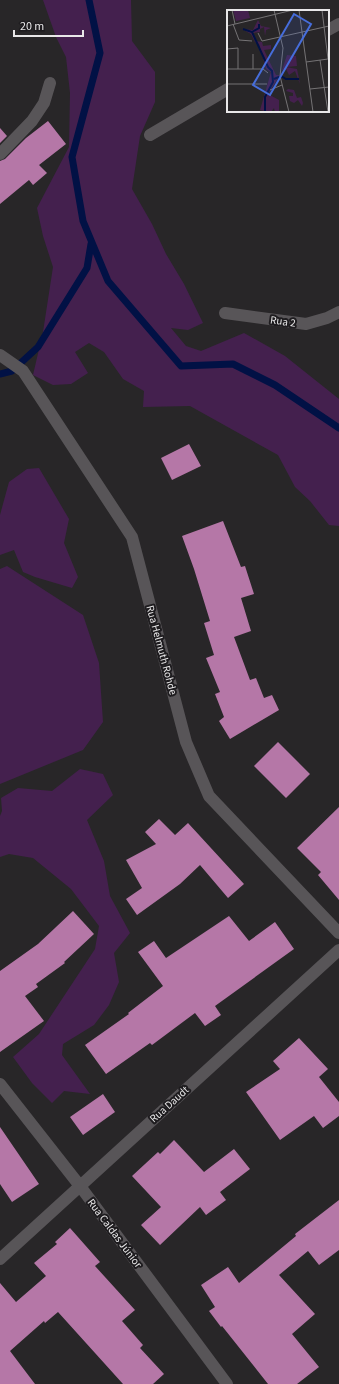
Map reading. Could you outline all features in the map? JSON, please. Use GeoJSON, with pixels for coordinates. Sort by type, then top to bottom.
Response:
{"type":"FeatureCollection","features":[{"type":"Feature","properties":{"kind":"street"},"geometry":{"type":"LineString","coordinates":[[329,29],[339,24]]}},
{"type":"Feature","properties":{"kind":"street"},"geometry":{"type":"LineString","coordinates":[[0,154],[32,121],[44,102],[50,83]]}},
{"type":"Feature","properties":{"kind":"street"},"geometry":{"type":"LineString","coordinates":[[150,135],[227,90]]}},
{"type":"Feature","properties":{"kind":"street","name":"Rua 2"},"geometry":{"type":"LineString","coordinates":[[226,313],[306,324],[328,318],[339,312]]}},
{"type":"Feature","properties":{"kind":"street","name":"Rua Helmuth Rohde"},"geometry":{"type":"LineString","coordinates":[[2,356],[23,371],[132,538],[186,742],[209,796],[339,933]]}},
{"type":"Feature","properties":{"kind":"street","name":"Rua Daudt"},"geometry":{"type":"LineString","coordinates":[[0,1259],[339,950]]}},
{"type":"Feature","properties":{"kind":"street","name":"Rua Caldas Júnior"},"geometry":{"type":"LineString","coordinates":[[0,1084],[80,1186],[227,1384]]}},
{"type":"Feature","properties":{"kind":"shaded area"},"geometry":{"type":"Polygon","coordinates":[[[43,0],[131,0],[132,41],[155,72],[155,102],[140,136],[132,189],[152,224],[166,254],[184,284],[203,323],[188,330],[171,328],[186,346],[201,351],[244,333],[285,356],[339,399],[339,526],[329,525],[310,501],[295,487],[278,455],[190,406],[143,407],[144,391],[123,379],[104,352],[89,343],[75,352],[88,373],[71,384],[53,385],[33,375],[43,332],[53,267],[43,236],[37,208],[69,147],[70,93],[66,57],[56,37],[43,0]]]}},
{"type":"Feature","properties":{"kind":"shaded area"},"geometry":{"type":"Polygon","coordinates":[[[39,468],[69,519],[64,543],[78,577],[72,588],[23,572],[14,550],[0,555],[0,515],[9,482],[27,469],[39,468]]]}},
{"type":"Feature","properties":{"kind":"shaded area"},"geometry":{"type":"Polygon","coordinates":[[[7,566],[83,615],[99,663],[103,722],[83,750],[0,784],[0,569],[7,566]]]}},
{"type":"Feature","properties":{"kind":"shaded area"},"geometry":{"type":"Polygon","coordinates":[[[80,769],[103,774],[113,795],[87,820],[104,861],[110,896],[130,933],[114,953],[119,982],[109,1005],[94,1025],[63,1044],[62,1055],[90,1094],[64,1091],[52,1103],[32,1083],[13,1057],[39,1034],[95,949],[99,926],[71,889],[33,858],[9,854],[0,857],[0,816],[2,811],[1,798],[18,788],[52,791],[80,769]]]}},
{"type":"Feature","properties":{"kind":"building"},"geometry":{"type":"Polygon","coordinates":[[[48,121],[66,144],[39,165],[47,173],[33,185],[29,180],[0,204],[0,161],[5,159],[26,138],[48,121]]]}},
{"type":"Feature","properties":{"kind":"building"},"geometry":{"type":"Polygon","coordinates":[[[0,128],[7,136],[0,143],[0,128]]]}},
{"type":"Feature","properties":{"kind":"building"},"geometry":{"type":"Polygon","coordinates":[[[189,444],[201,466],[172,480],[161,458],[189,444]]]}},
{"type":"Feature","properties":{"kind":"building"},"geometry":{"type":"Polygon","coordinates":[[[223,521],[241,567],[245,566],[254,594],[241,598],[251,631],[234,637],[250,680],[256,678],[264,698],[272,695],[279,710],[230,739],[219,721],[224,717],[215,694],[220,692],[206,658],[214,655],[204,623],[210,621],[182,536],[223,521]]]}},
{"type":"Feature","properties":{"kind":"building"},"geometry":{"type":"Polygon","coordinates":[[[278,742],[310,774],[286,798],[254,766],[278,742]]]}},
{"type":"Feature","properties":{"kind":"building"},"geometry":{"type":"Polygon","coordinates":[[[339,807],[339,900],[318,875],[321,872],[297,848],[339,807]]]}},
{"type":"Feature","properties":{"kind":"building"},"geometry":{"type":"Polygon","coordinates":[[[159,819],[175,835],[188,823],[244,884],[228,898],[200,865],[180,884],[137,915],[126,899],[142,888],[126,860],[156,844],[145,832],[159,819]]]}},
{"type":"Feature","properties":{"kind":"building"},"geometry":{"type":"Polygon","coordinates":[[[73,911],[94,934],[64,962],[65,963],[36,984],[38,987],[25,996],[44,1021],[0,1052],[0,971],[38,944],[73,911]]]}},
{"type":"Feature","properties":{"kind":"building"},"geometry":{"type":"Polygon","coordinates":[[[229,916],[249,941],[275,922],[294,949],[215,1006],[221,1015],[205,1026],[195,1013],[152,1045],[150,1043],[106,1074],[85,1045],[129,1014],[128,1013],[163,986],[138,952],[154,941],[166,958],[229,916]]]}},
{"type":"Feature","properties":{"kind":"building"},"geometry":{"type":"Polygon","coordinates":[[[299,1038],[328,1069],[319,1077],[339,1102],[339,1116],[323,1128],[314,1116],[280,1140],[246,1092],[280,1069],[273,1061],[299,1038]]]}},
{"type":"Feature","properties":{"kind":"building"},"geometry":{"type":"Polygon","coordinates":[[[103,1094],[115,1112],[83,1135],[70,1117],[103,1094]]]}},
{"type":"Feature","properties":{"kind":"building"},"geometry":{"type":"Polygon","coordinates":[[[0,1127],[39,1184],[12,1202],[0,1184],[0,1127]]]}},
{"type":"Feature","properties":{"kind":"building"},"geometry":{"type":"Polygon","coordinates":[[[174,1140],[204,1172],[234,1149],[250,1169],[220,1192],[226,1200],[206,1215],[200,1207],[160,1245],[141,1225],[161,1207],[132,1176],[158,1152],[160,1154],[174,1140]]]}},
{"type":"Feature","properties":{"kind":"building"},"geometry":{"type":"Polygon","coordinates":[[[339,1200],[339,1250],[319,1265],[308,1251],[279,1275],[315,1314],[292,1334],[319,1367],[297,1384],[268,1384],[209,1311],[215,1307],[201,1285],[228,1267],[239,1283],[296,1236],[295,1234],[339,1200]]]}},
{"type":"Feature","properties":{"kind":"building"},"geometry":{"type":"Polygon","coordinates":[[[70,1228],[100,1262],[95,1266],[135,1310],[122,1321],[143,1345],[140,1348],[164,1374],[153,1384],[123,1384],[58,1312],[45,1323],[44,1321],[10,1351],[35,1384],[0,1384],[0,1283],[16,1302],[46,1276],[34,1263],[57,1244],[55,1242],[70,1228]]]}},
{"type":"Feature","properties":{"kind":"waterway"},"geometry":{"type":"LineString","coordinates":[[89,0],[100,53],[72,157],[83,221],[108,281],[181,366],[233,364],[275,385],[339,428]]}},
{"type":"Feature","properties":{"kind":"waterway"},"geometry":{"type":"LineString","coordinates":[[0,374],[12,371],[38,347],[87,268],[91,244]]}}]}
